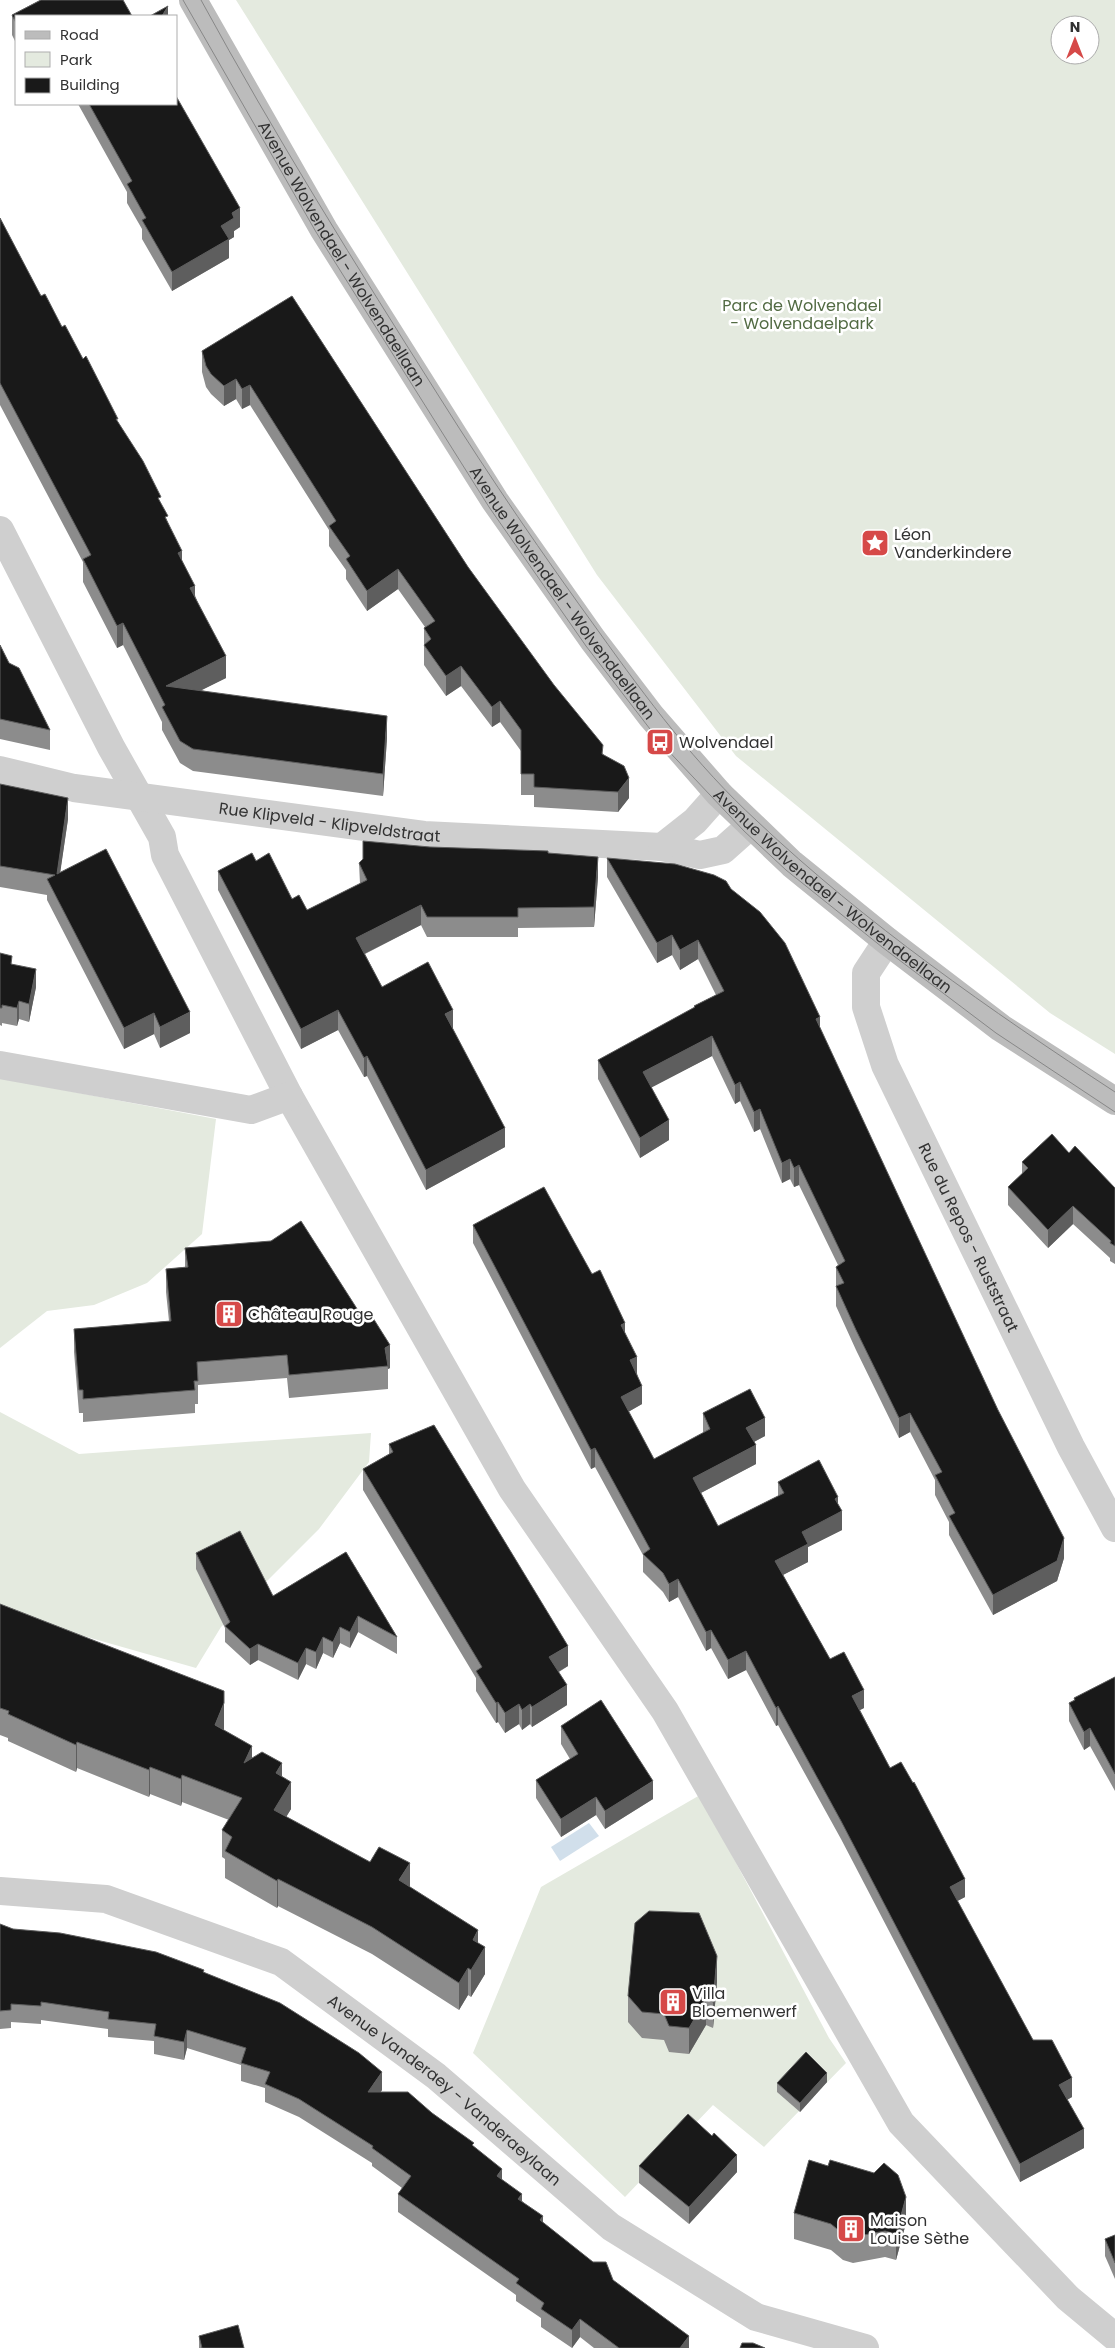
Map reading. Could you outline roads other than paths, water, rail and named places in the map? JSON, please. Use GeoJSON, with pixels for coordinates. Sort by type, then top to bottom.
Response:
{"type":"FeatureCollection","features":[{"type":"Feature","properties":{"kind":"street","name":"Avenue Wolvendael - Wolvendaellaan"},"geometry":{"type":"LineString","coordinates":[[192,0],[324,230],[495,501],[593,640],[651,716],[719,794],[750,826],[792,864],[887,941],[1001,1028],[1115,1101]]}},
{"type":"Feature","properties":{"kind":"street"},"geometry":{"type":"LineString","coordinates":[[0,530],[111,748],[162,837],[165,855],[289,1096],[512,1488],[665,1711],[901,2123],[1068,2298],[1115,2337]]}},
{"type":"Feature","properties":{"kind":"street","name":"Rue Klipveld - Klipveldstraat"},"geometry":{"type":"LineString","coordinates":[[0,770],[74,788],[424,836],[662,847],[700,855],[723,850],[750,826]]}},
{"type":"Feature","properties":{"kind":"street"},"geometry":{"type":"LineString","coordinates":[[662,847],[695,820],[719,794]]}},
{"type":"Feature","properties":{"kind":"street","name":"Rue du Repos - Ruststraat"},"geometry":{"type":"LineString","coordinates":[[887,941],[866,972],[866,1007],[885,1065],[1070,1447],[1115,1528]]}},
{"type":"Feature","properties":{"kind":"street"},"geometry":{"type":"LineString","coordinates":[[0,1065],[252,1110],[289,1096]]}},
{"type":"Feature","properties":{"kind":"street","name":"Avenue Vanderaey - Vanderaeylaan"},"geometry":{"type":"LineString","coordinates":[[0,1891],[106,1899],[281,1962],[436,2076],[611,2227],[756,2317],[865,2348]]}},
{"type":"Feature","properties":{"kind":"tram line"},"geometry":{"type":"LineString","coordinates":[[183,0],[316,232],[489,507],[586,646],[660,742],[744,831],[786,870],[882,947],[996,1033],[1115,1112]]}},
{"type":"Feature","properties":{"kind":"tram line"},"geometry":{"type":"LineString","coordinates":[[201,0],[317,201],[478,458],[578,603],[673,731],[735,800],[841,895],[930,964],[1022,1030],[1115,1092]]}},
{"type":"Feature","properties":{"kind":"place","name":"Léon Vanderkindere"},"geometry":{"type":"Point","coordinates":[875,543]}},
{"type":"Feature","properties":{"kind":"place","name":"Wolvendael"},"geometry":{"type":"Point","coordinates":[660,742]}},
{"type":"Feature","properties":{"kind":"place","name":"Château Rouge"},"geometry":{"type":"Point","coordinates":[229,1314]}},
{"type":"Feature","properties":{"kind":"place","name":"Villa Bloemenwerf"},"geometry":{"type":"Point","coordinates":[673,2002]}},
{"type":"Feature","properties":{"kind":"place","name":"Maison Louise Sèthe"},"geometry":{"type":"Point","coordinates":[851,2229]}},
{"type":"Feature","properties":{"kind":"park label","name":"Parc de Wolvendael - Wolvendaelpark"},"geometry":{"type":"Point","coordinates":[802,314]}}]}
